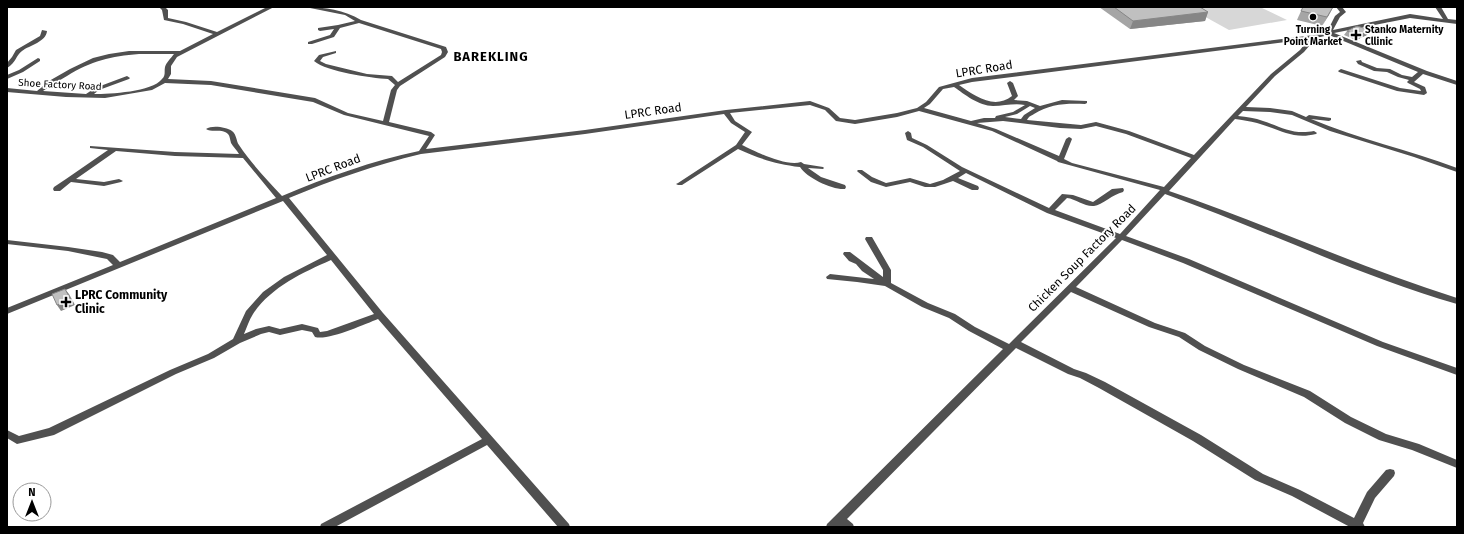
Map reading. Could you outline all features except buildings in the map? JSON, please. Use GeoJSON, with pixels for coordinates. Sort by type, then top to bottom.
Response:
{"type":"FeatureCollection","features":[{"type":"Feature","properties":{"kind":"street"},"geometry":{"type":"LineString","coordinates":[[162,7],[165,10],[166,19],[184,23],[217,34]]}},
{"type":"Feature","properties":{"kind":"street"},"geometry":{"type":"LineString","coordinates":[[271,7],[179,53],[170,62],[168,66],[168,74],[164,81],[211,83],[315,100],[346,114],[431,134],[430,140],[421,152]]}},
{"type":"Feature","properties":{"kind":"street"},"geometry":{"type":"LineString","coordinates":[[308,7],[347,14],[359,21],[444,48],[445,52],[443,56],[398,85],[394,90],[386,123]]}},
{"type":"Feature","properties":{"kind":"street"},"geometry":{"type":"LineString","coordinates":[[1329,33],[1338,16],[1343,12],[1339,7]]}},
{"type":"Feature","properties":{"kind":"street"},"geometry":{"type":"LineString","coordinates":[[1438,7],[1446,20]]}},
{"type":"Feature","properties":{"kind":"street"},"geometry":{"type":"LineString","coordinates":[[341,26],[338,19],[347,14]]}},
{"type":"Feature","properties":{"kind":"street"},"geometry":{"type":"LineString","coordinates":[[1314,37],[1410,16],[1457,22]]}},
{"type":"Feature","properties":{"kind":"street"},"geometry":{"type":"LineString","coordinates":[[320,29],[341,26],[359,21]]}},
{"type":"Feature","properties":{"kind":"street"},"geometry":{"type":"LineString","coordinates":[[310,43],[332,36],[341,26]]}},
{"type":"Feature","properties":{"kind":"street"},"geometry":{"type":"LineString","coordinates":[[7,66],[15,58],[18,51],[42,37],[44,31]]}},
{"type":"Feature","properties":{"kind":"street"},"geometry":{"type":"LineString","coordinates":[[1329,33],[1358,43],[1421,72],[1457,83]]}},
{"type":"Feature","properties":{"kind":"street","name":"LPRC Road"},"geometry":{"type":"LineString","coordinates":[[7,311],[283,198],[381,162],[421,152],[584,132],[726,112],[810,103],[827,109],[838,120],[855,122],[897,115],[919,109],[928,103],[941,88],[972,80],[1314,37]]}},
{"type":"Feature","properties":{"kind":"street","name":"Chicken Soup Factory Road"},"geometry":{"type":"LineString","coordinates":[[831,527],[1121,237],[1273,75],[1302,51],[1314,37]]}},
{"type":"Feature","properties":{"kind":"street"},"geometry":{"type":"LineString","coordinates":[[39,92],[48,84],[76,67],[98,58],[118,54],[151,52],[179,53]]}},
{"type":"Feature","properties":{"kind":"street"},"geometry":{"type":"LineString","coordinates":[[334,52],[320,56],[317,61],[324,66],[366,76],[390,77],[398,85]]}},
{"type":"Feature","properties":{"kind":"street"},"geometry":{"type":"LineString","coordinates":[[7,77],[21,71],[38,60]]}},
{"type":"Feature","properties":{"kind":"street"},"geometry":{"type":"LineString","coordinates":[[1359,61],[1360,63],[1371,68],[1388,70],[1413,79]]}},
{"type":"Feature","properties":{"kind":"street"},"geometry":{"type":"LineString","coordinates":[[1342,72],[1399,90],[1424,93],[1423,88],[1410,82],[1421,72]]}},
{"type":"Feature","properties":{"kind":"street"},"geometry":{"type":"LineString","coordinates":[[88,95],[97,89],[127,78]]}},
{"type":"Feature","properties":{"kind":"street","name":"Shoe Factory Road"},"geometry":{"type":"LineString","coordinates":[[7,90],[66,95],[105,96],[143,90],[157,86],[164,81]]}},
{"type":"Feature","properties":{"kind":"street"},"geometry":{"type":"LineString","coordinates":[[1010,83],[1015,96],[1009,100],[1010,102]]}},
{"type":"Feature","properties":{"kind":"street"},"geometry":{"type":"LineString","coordinates":[[954,84],[972,97],[992,105],[1018,101],[1040,108]]}},
{"type":"Feature","properties":{"kind":"street"},"geometry":{"type":"LineString","coordinates":[[1023,122],[1026,116],[1040,108],[1066,101],[1085,102]]}},
{"type":"Feature","properties":{"kind":"street"},"geometry":{"type":"LineString","coordinates":[[974,123],[980,120],[1015,113],[1030,104]]}},
{"type":"Feature","properties":{"kind":"street"},"geometry":{"type":"LineString","coordinates":[[919,109],[974,123],[994,130],[1060,161],[1164,190],[1278,233],[1400,284],[1457,301]]}},
{"type":"Feature","properties":{"kind":"street"},"geometry":{"type":"LineString","coordinates":[[1241,109],[1329,119]]}},
{"type":"Feature","properties":{"kind":"street"},"geometry":{"type":"LineString","coordinates":[[680,184],[738,146],[749,132],[744,127],[733,122],[726,112]]}},
{"type":"Feature","properties":{"kind":"street"},"geometry":{"type":"LineString","coordinates":[[1292,114],[1323,126],[1412,153],[1457,170]]}},
{"type":"Feature","properties":{"kind":"street"},"geometry":{"type":"LineString","coordinates":[[1233,117],[1255,120],[1294,135],[1314,133]]}},
{"type":"Feature","properties":{"kind":"street"},"geometry":{"type":"LineString","coordinates":[[974,123],[984,120],[1003,119],[1060,126],[1081,127],[1096,124],[1127,132],[1196,158]]}},
{"type":"Feature","properties":{"kind":"street"},"geometry":{"type":"LineString","coordinates":[[209,129],[228,131],[232,134],[235,144],[269,186],[283,198],[333,256],[380,315],[565,527]]}},
{"type":"Feature","properties":{"kind":"street"},"geometry":{"type":"LineString","coordinates":[[908,133],[909,139],[925,146],[965,171],[1050,211],[1186,261],[1380,344],[1457,372]]}},
{"type":"Feature","properties":{"kind":"street"},"geometry":{"type":"LineString","coordinates":[[1060,161],[1069,139]]}},
{"type":"Feature","properties":{"kind":"street"},"geometry":{"type":"LineString","coordinates":[[738,146],[764,158],[821,168]]}},
{"type":"Feature","properties":{"kind":"street"},"geometry":{"type":"LineString","coordinates":[[92,147],[175,154],[245,156]]}},
{"type":"Feature","properties":{"kind":"street"},"geometry":{"type":"LineString","coordinates":[[57,189],[114,148]]}},
{"type":"Feature","properties":{"kind":"street"},"geometry":{"type":"LineString","coordinates":[[801,164],[804,170],[814,176],[842,187]]}},
{"type":"Feature","properties":{"kind":"street"},"geometry":{"type":"LineString","coordinates":[[860,171],[870,178],[888,186],[901,181],[911,180],[927,186],[932,186],[941,184],[965,171]]}},
{"type":"Feature","properties":{"kind":"street"},"geometry":{"type":"LineString","coordinates":[[952,178],[975,188]]}},
{"type":"Feature","properties":{"kind":"street"},"geometry":{"type":"LineString","coordinates":[[68,180],[104,184],[119,181]]}},
{"type":"Feature","properties":{"kind":"street"},"geometry":{"type":"LineString","coordinates":[[1050,211],[1064,196],[1073,196],[1094,204],[1115,191],[1120,190]]}},
{"type":"Feature","properties":{"kind":"street"},"geometry":{"type":"LineString","coordinates":[[869,239],[887,270],[887,284]]}},
{"type":"Feature","properties":{"kind":"street"},"geometry":{"type":"LineString","coordinates":[[7,242],[68,249],[102,255],[110,257],[119,266]]}},
{"type":"Feature","properties":{"kind":"street"},"geometry":{"type":"LineString","coordinates":[[847,254],[887,284],[925,305],[952,316],[972,329],[1011,346],[1036,353],[1071,372],[1083,375],[1197,438],[1259,477],[1296,493],[1358,526],[1371,495],[1390,473]]}},
{"type":"Feature","properties":{"kind":"street"},"geometry":{"type":"LineString","coordinates":[[237,341],[249,313],[266,294],[292,276],[333,256]]}},
{"type":"Feature","properties":{"kind":"street"},"geometry":{"type":"LineString","coordinates":[[830,277],[857,279],[887,284]]}},
{"type":"Feature","properties":{"kind":"street"},"geometry":{"type":"LineString","coordinates":[[1070,288],[1152,325],[1182,335],[1202,348],[1241,367],[1307,394],[1348,420],[1383,437],[1416,447],[1457,464]]}},
{"type":"Feature","properties":{"kind":"street"},"geometry":{"type":"LineString","coordinates":[[7,434],[17,440],[51,432],[167,375],[211,356],[237,341],[259,331],[269,329],[280,332],[302,328],[315,330],[318,335],[328,334],[380,315]]}},
{"type":"Feature","properties":{"kind":"street"},"geometry":{"type":"LineString","coordinates":[[325,527],[488,440]]}},
{"type":"Feature","properties":{"kind":"street"},"geometry":{"type":"LineString","coordinates":[[839,519],[849,527]]}},
{"type":"Feature","properties":{"kind":"shaded area"},"geometry":{"type":"Polygon","coordinates":[[[1202,7],[1260,7],[1287,20],[1229,30],[1191,9],[1202,7]]]}},
{"type":"Feature","properties":{"kind":"place","name":"Turning Point Market"},"geometry":{"type":"Point","coordinates":[1313,17]}},
{"type":"Feature","properties":{"kind":"place","name":"Stanko Maternity Cllinic"},"geometry":{"type":"Point","coordinates":[1356,35]}},
{"type":"Feature","properties":{"kind":"place","name":"LPRC Community Clinic"},"geometry":{"type":"Point","coordinates":[66,302]}},
{"type":"Feature","properties":{"kind":"district","name":"BAREKLING"},"geometry":{"type":"Point","coordinates":[491,56]}}]}
